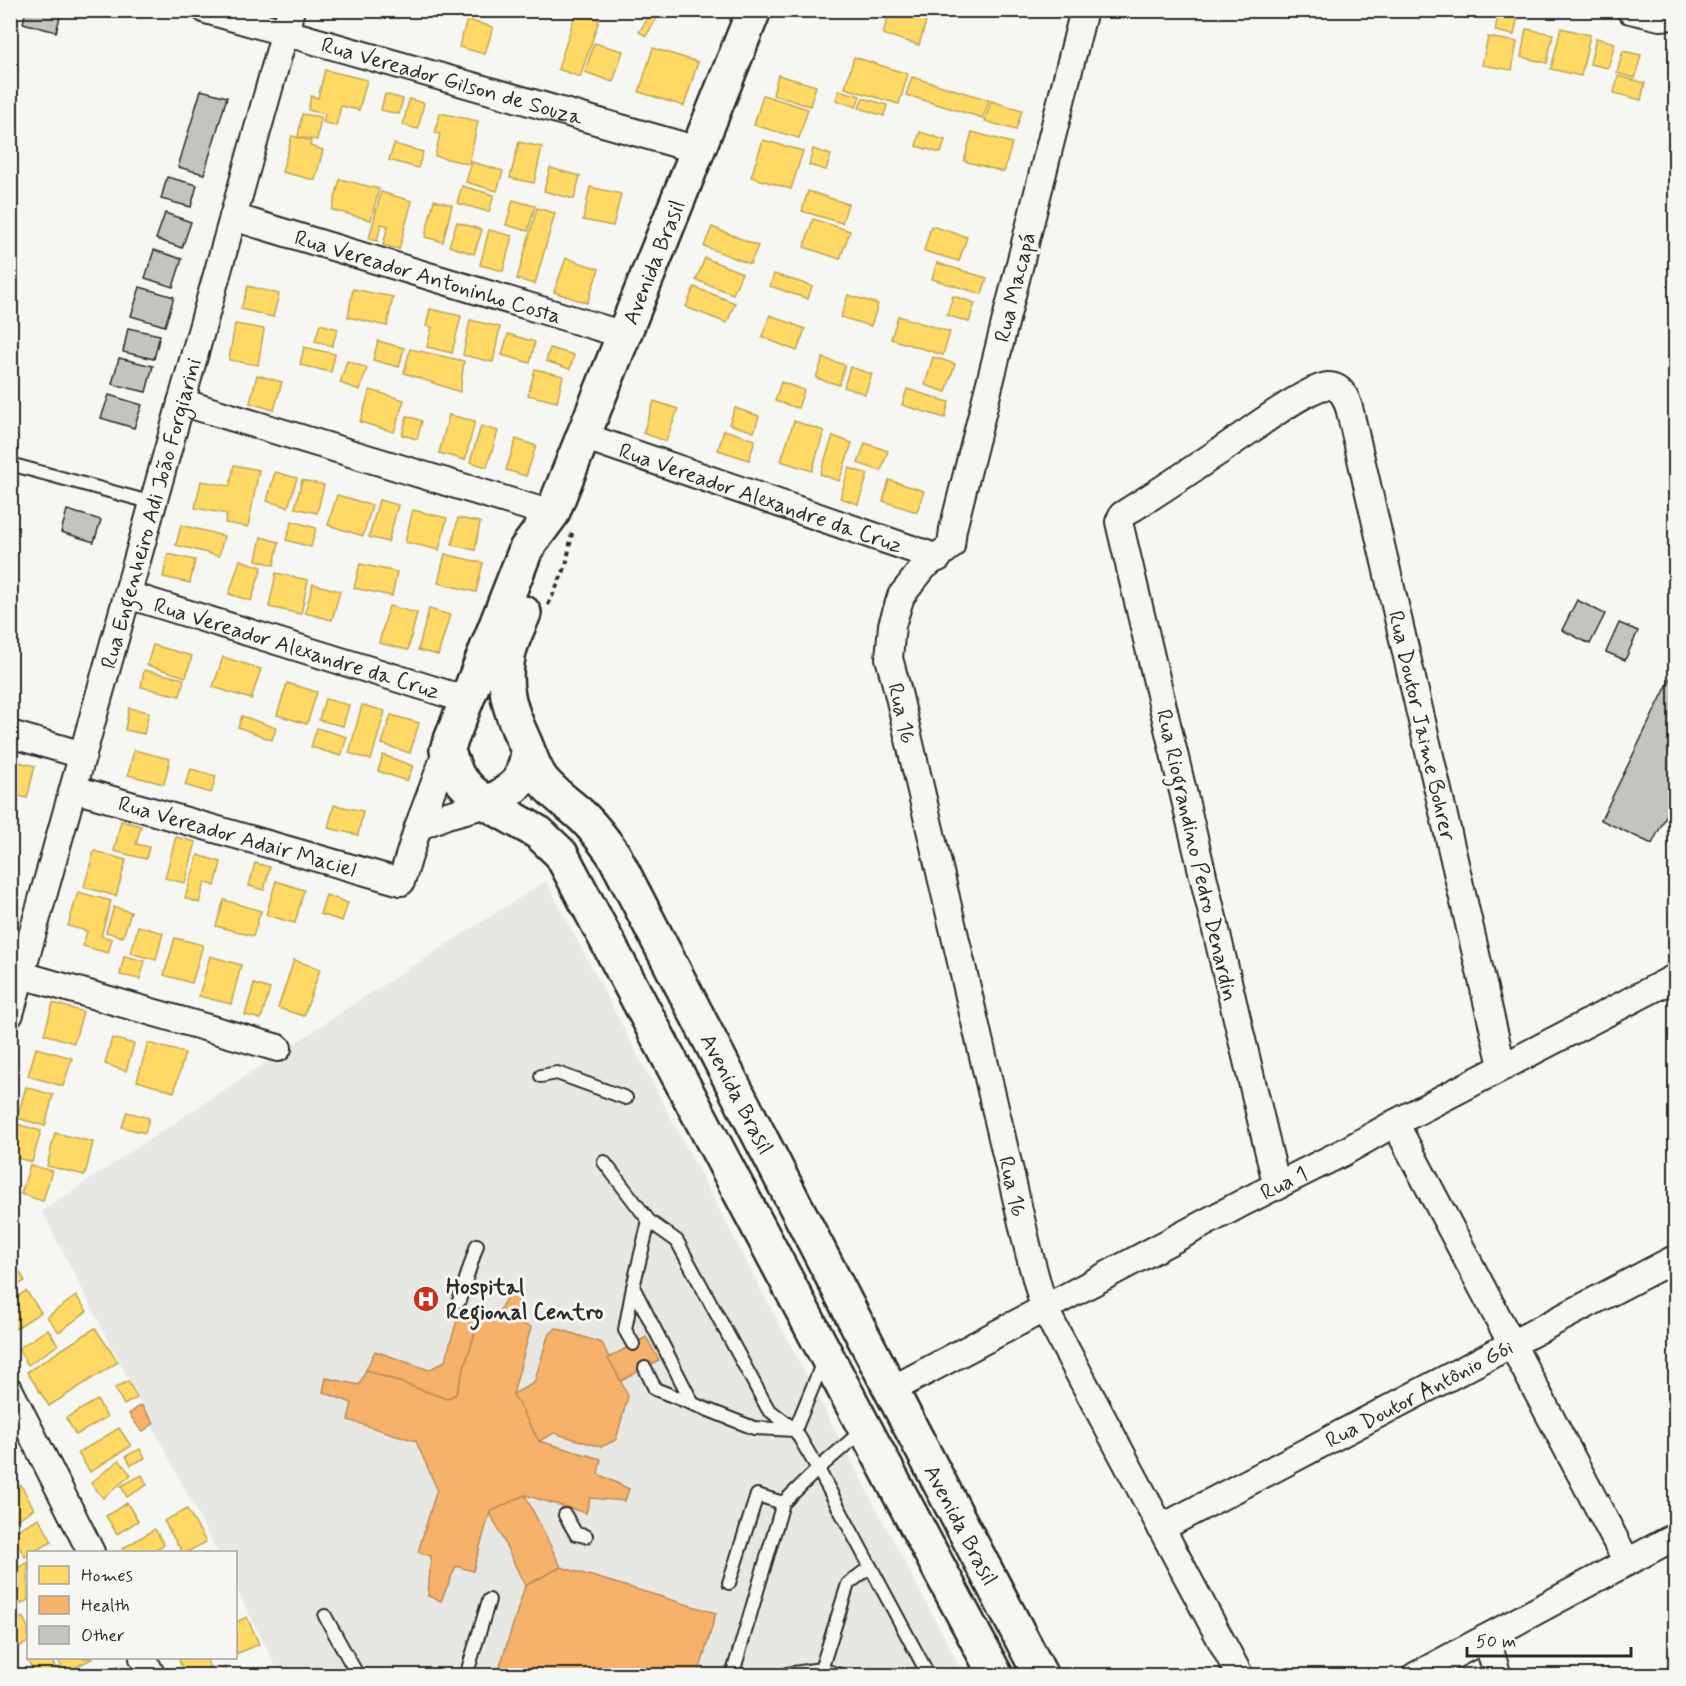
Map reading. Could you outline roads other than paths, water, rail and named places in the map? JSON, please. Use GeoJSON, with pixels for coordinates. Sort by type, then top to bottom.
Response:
{"type":"FeatureCollection","features":[{"type":"Feature","properties":{"kind":"street","name":"Rua Vereador Gilson de Souza"},"geometry":{"type":"LineString","coordinates":[[206,10],[288,22],[698,150]]}},
{"type":"Feature","properties":{"kind":"street","name":"Avenida Brasil"},"geometry":{"type":"LineString","coordinates":[[754,10],[552,514],[546,558],[509,651],[506,671],[507,698],[514,723],[541,780],[593,827],[614,855],[1041,1676]]}},
{"type":"Feature","properties":{"kind":"street","name":"Rua Macapá"},"geometry":{"type":"LineString","coordinates":[[889,658],[892,625],[901,596],[924,567],[951,546],[956,518],[1084,10]]}},
{"type":"Feature","properties":{"kind":"street"},"geometry":{"type":"LineString","coordinates":[[1630,10],[1660,17],[1676,16]]}},
{"type":"Feature","properties":{"kind":"street","name":"Rua Engenheiro Adi João Forgiarini"},"geometry":{"type":"LineString","coordinates":[[10,1014],[288,22]]}},
{"type":"Feature","properties":{"kind":"street","name":"Rua Vereador Antoninho Costa"},"geometry":{"type":"LineString","coordinates":[[233,217],[624,334]]}},
{"type":"Feature","properties":{"kind":"street","name":"Rua Doutor Jaime Bohrer"},"geometry":{"type":"LineString","coordinates":[[1119,522],[1122,515],[1283,408],[1317,388],[1328,386],[1339,389],[1346,399],[1352,420],[1502,1066]]}},
{"type":"Feature","properties":{"kind":"street"},"geometry":{"type":"LineString","coordinates":[[181,402],[552,514]]}},
{"type":"Feature","properties":{"kind":"street","name":"Rua Vereador Alexandre da Cruz"},"geometry":{"type":"LineString","coordinates":[[583,436],[938,558]]}},
{"type":"Feature","properties":{"kind":"street","name":"Avenida Brasil"},"geometry":{"type":"LineString","coordinates":[[401,882],[418,827],[526,549],[552,514]]}},
{"type":"Feature","properties":{"kind":"street","name":"Rua Riograndino Pedro Denardin"},"geometry":{"type":"LineString","coordinates":[[1119,522],[1277,1187]]}},
{"type":"Feature","properties":{"kind":"street","name":"Rua Vereador Alexandre da Cruz"},"geometry":{"type":"LineString","coordinates":[[128,595],[467,700]]}},
{"type":"Feature","properties":{"kind":"street","name":"Rua 16"},"geometry":{"type":"LineString","coordinates":[[889,658],[1029,1254],[1044,1308],[1240,1676]]}},
{"type":"Feature","properties":{"kind":"street"},"geometry":{"type":"LineString","coordinates":[[467,700],[485,704],[499,711],[514,723]]}},
{"type":"Feature","properties":{"kind":"street"},"geometry":{"type":"LineString","coordinates":[[10,734],[83,755]]}},
{"type":"Feature","properties":{"kind":"street","name":"Avenida Brasil"},"geometry":{"type":"LineString","coordinates":[[447,750],[458,777],[471,791],[488,804],[539,833],[561,854],[996,1676]]}},
{"type":"Feature","properties":{"kind":"street"},"geometry":{"type":"LineString","coordinates":[[418,827],[447,815],[488,804],[515,787],[524,775],[528,753]]}},
{"type":"Feature","properties":{"kind":"street","name":"Rua Vereador Adair Maciel"},"geometry":{"type":"LineString","coordinates":[[74,789],[401,882]]}},
{"type":"Feature","properties":{"kind":"street"},"geometry":{"type":"LineString","coordinates":[[22,975],[278,1048]]}},
{"type":"Feature","properties":{"kind":"street","name":"Rua 1"},"geometry":{"type":"LineString","coordinates":[[891,1390],[1246,1201],[1344,1152],[1502,1066],[1676,977]]}},
{"type":"Feature","properties":{"kind":"street"},"geometry":{"type":"LineString","coordinates":[[1395,1123],[1627,1562]]}},
{"type":"Feature","properties":{"kind":"street","name":"Rua Doutor Antônio Gói"},"geometry":{"type":"LineString","coordinates":[[1161,1528],[1676,1258]]}},
{"type":"Feature","properties":{"kind":"street"},"geometry":{"type":"LineString","coordinates":[[790,1287],[828,1268]]}},
{"type":"Feature","properties":{"kind":"street"},"geometry":{"type":"LineString","coordinates":[[10,1391],[20,1436],[89,1551]]}},
{"type":"Feature","properties":{"kind":"street"},"geometry":{"type":"LineString","coordinates":[[1415,1676],[1676,1536]]}},
{"type":"Feature","properties":{"kind":"street"},"geometry":{"type":"LineString","coordinates":[[1486,1638],[1498,1676]]}},
{"type":"Feature","properties":{"kind":"street"},"geometry":{"type":"LineString","coordinates":[[144,1659],[152,1676]]}},
{"type":"Feature","properties":{"kind":"lane"},"geometry":{"type":"LineString","coordinates":[[10,464],[153,503]]}},
{"type":"Feature","properties":{"kind":"lane"},"geometry":{"type":"LineString","coordinates":[[542,1076],[557,1073],[626,1098]]}},
{"type":"Feature","properties":{"kind":"lane"},"geometry":{"type":"LineString","coordinates":[[604,1162],[649,1221],[677,1241],[768,1409],[795,1430],[818,1469],[928,1676]]}},
{"type":"Feature","properties":{"kind":"lane"},"geometry":{"type":"LineString","coordinates":[[633,1344],[625,1330],[649,1221]]}},
{"type":"Feature","properties":{"kind":"lane"},"geometry":{"type":"LineString","coordinates":[[459,1301],[477,1245]]}},
{"type":"Feature","properties":{"kind":"lane"},"geometry":{"type":"LineString","coordinates":[[633,1287],[693,1404]]}},
{"type":"Feature","properties":{"kind":"lane"},"geometry":{"type":"LineString","coordinates":[[795,1430],[826,1355]]}},
{"type":"Feature","properties":{"kind":"lane"},"geometry":{"type":"LineString","coordinates":[[645,1368],[656,1389],[754,1428],[795,1430]]}},
{"type":"Feature","properties":{"kind":"lane"},"geometry":{"type":"LineString","coordinates":[[732,1676],[783,1503],[866,1428]]}},
{"type":"Feature","properties":{"kind":"lane"},"geometry":{"type":"LineString","coordinates":[[729,1583],[757,1495],[783,1503]]}},
{"type":"Feature","properties":{"kind":"lane"},"geometry":{"type":"LineString","coordinates":[[565,1515],[576,1533],[586,1536]]}},
{"type":"Feature","properties":{"kind":"lane"},"geometry":{"type":"LineString","coordinates":[[820,1672],[848,1584],[870,1567]]}},
{"type":"Feature","properties":{"kind":"lane"},"geometry":{"type":"LineString","coordinates":[[466,1676],[489,1600]]}},
{"type":"Feature","properties":{"kind":"lane"},"geometry":{"type":"LineString","coordinates":[[325,1616],[358,1676]]}},
{"type":"Feature","properties":{"kind":"lane"},"geometry":{"type":"LineString","coordinates":[[787,1676],[787,1674],[820,1672],[843,1676]]}},
{"type":"Feature","properties":{"kind":"place","name":"Hospital Regional Centro"},"geometry":{"type":"Point","coordinates":[426,1299]}}]}
